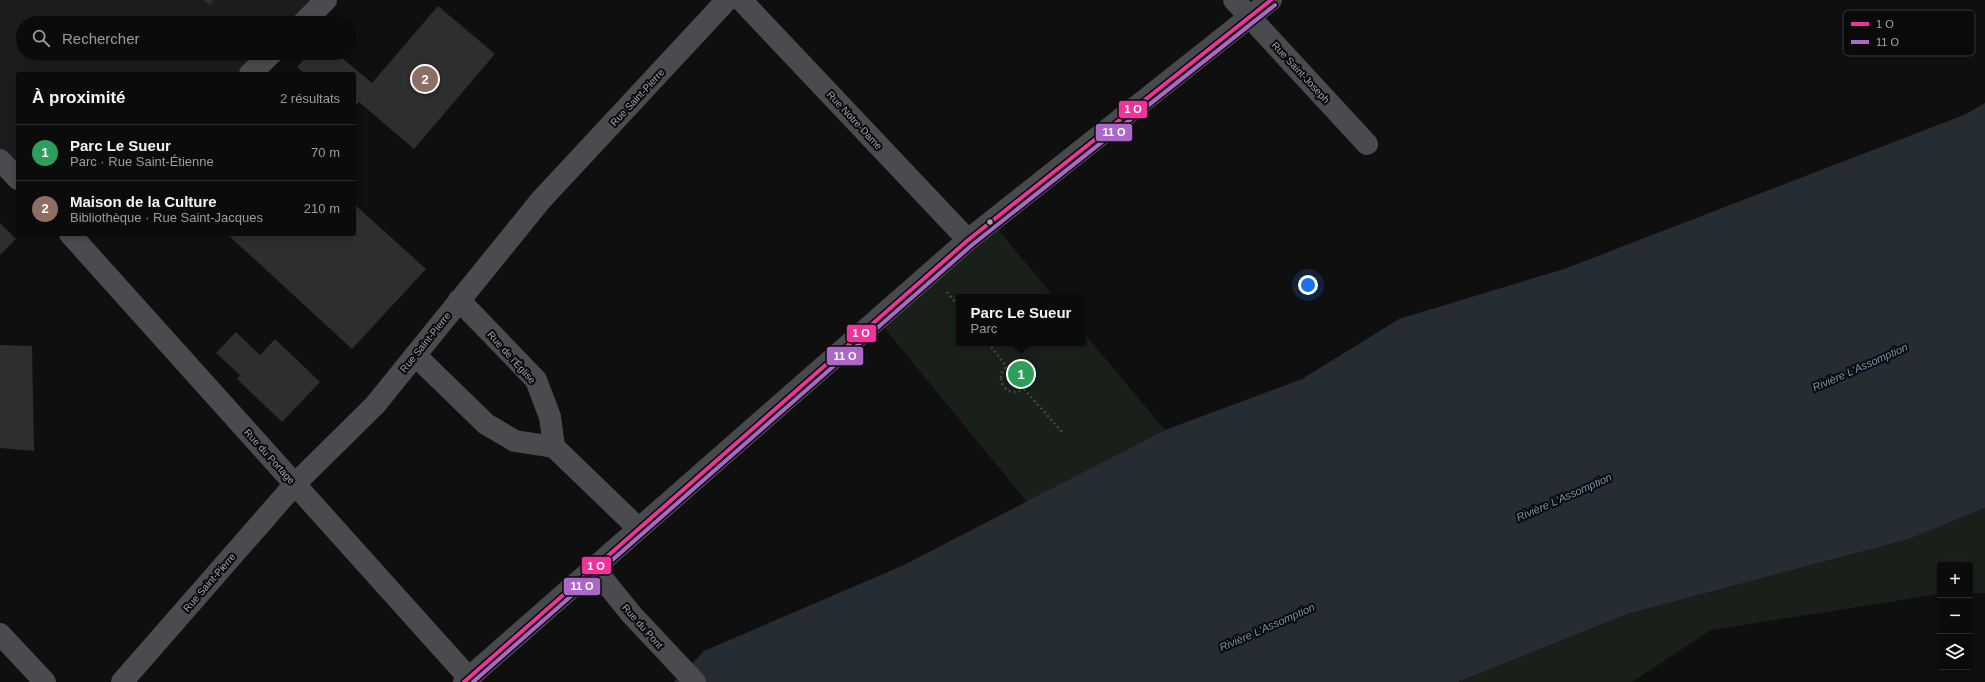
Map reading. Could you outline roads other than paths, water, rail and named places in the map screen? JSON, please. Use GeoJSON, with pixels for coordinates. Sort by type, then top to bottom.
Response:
{"type":"FeatureCollection","features":[{"type":"Feature","properties":{"kind":"street"},"geometry":{"type":"LineString","coordinates":[[310,16],[326,0]]}},
{"type":"Feature","properties":{"kind":"street","name":"Rue Saint-Pierre"},"geometry":{"type":"LineString","coordinates":[[122,682],[295,484],[375,405],[541,200],[727,0]]}},
{"type":"Feature","properties":{"kind":"street","name":"Rue Notre-Dame"},"geometry":{"type":"LineString","coordinates":[[741,0],[968,240]]}},
{"type":"Feature","properties":{"kind":"street","name":"Rue Saint-Joseph"},"geometry":{"type":"LineString","coordinates":[[1234,0],[1367,144]]}},
{"type":"Feature","properties":{"kind":"street"},"geometry":{"type":"LineString","coordinates":[[466,680],[968,240],[1271,0]]}},
{"type":"Feature","properties":{"kind":"street"},"geometry":{"type":"LineString","coordinates":[[252,72],[265,60]]}},
{"type":"Feature","properties":{"kind":"street"},"geometry":{"type":"LineString","coordinates":[[0,160],[16,177]]}},
{"type":"Feature","properties":{"kind":"street","name":"Rue du Portage"},"geometry":{"type":"LineString","coordinates":[[77,236],[466,680]]}},
{"type":"Feature","properties":{"kind":"street","name":"Rue de l'Église"},"geometry":{"type":"LineString","coordinates":[[459,300],[536,380],[550,417],[554,447]]}},
{"type":"Feature","properties":{"kind":"street"},"geometry":{"type":"LineString","coordinates":[[415,355],[486,424],[515,441],[554,447],[638,528]]}},
{"type":"Feature","properties":{"kind":"street","name":"Rue du Pont"},"geometry":{"type":"LineString","coordinates":[[594,568],[632,615],[695,682]]}},
{"type":"Feature","properties":{"kind":"street"},"geometry":{"type":"LineString","coordinates":[[0,634],[45,682]]}},
{"type":"Feature","properties":{"kind":"water","name":"Rivière L'Assomption"},"geometry":{"type":"Polygon","coordinates":[[[1985,103],[1985,508],[1909,539],[1627,614],[1458,682],[674,682],[704,651],[904,565],[1165,430],[1302,379],[1399,319],[1564,269],[1964,115],[1985,103]]]}},
{"type":"Feature","properties":{"kind":"place","name":"Maison de la Culture"},"geometry":{"type":"Point","coordinates":[425,79]}},
{"type":"Feature","properties":{"kind":"place","name":"Parc Le Sueur"},"geometry":{"type":"Point","coordinates":[1021,374]}}]}
